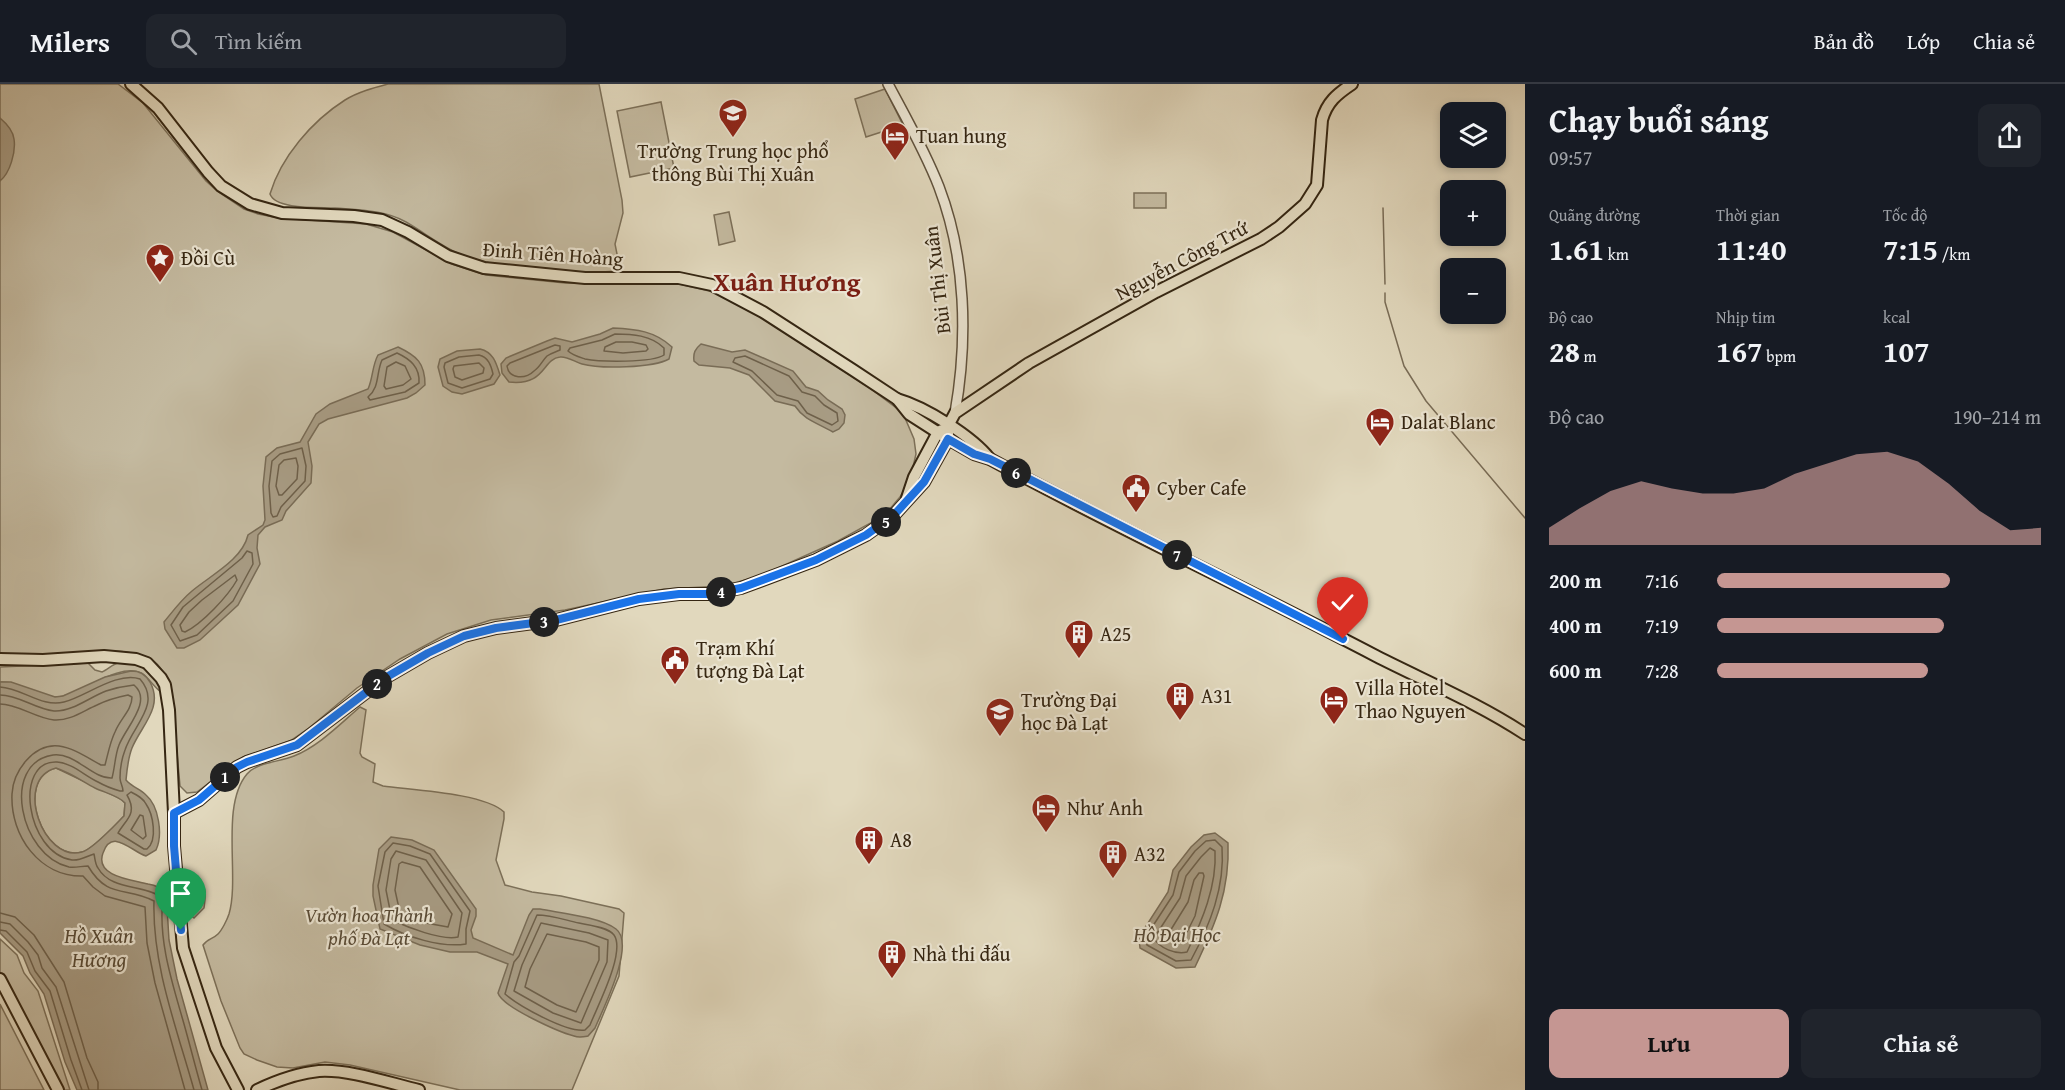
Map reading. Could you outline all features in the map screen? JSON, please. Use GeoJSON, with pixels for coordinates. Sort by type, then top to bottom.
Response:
{"type":"FeatureCollection","features":[{"type":"Feature","properties":{"kind":"main road","name":"Đinh Tiên Hoàng"},"geometry":{"type":"LineString","coordinates":[[131,84],[158,108],[221,186],[250,204],[282,213],[354,216],[382,220],[408,232],[448,256],[484,268],[585,278],[679,278],[712,285],[763,312],[897,399],[915,404],[980,446],[990,459]]}},
{"type":"Feature","properties":{"kind":"main road","name":"Nguyễn Công Trứ"},"geometry":{"type":"LineString","coordinates":[[955,413],[1029,363],[1156,292],[1261,239],[1279,227],[1313,194],[1319,174],[1322,120],[1325,110],[1338,93],[1352,84]]}},
{"type":"Feature","properties":{"kind":"main road","name":"Đinh Tiên Hoàng"},"geometry":{"type":"LineString","coordinates":[[897,399],[909,414],[974,454],[990,459]]}},
{"type":"Feature","properties":{"kind":"main road"},"geometry":{"type":"LineString","coordinates":[[174,813],[199,800],[228,774],[247,762],[297,745],[379,682],[451,641],[477,632],[556,620],[639,599],[679,594],[711,594],[741,588],[816,560],[866,535],[882,525],[924,482],[948,439],[948,426],[955,413]]}},
{"type":"Feature","properties":{"kind":"main road"},"geometry":{"type":"LineString","coordinates":[[904,504],[914,477],[938,432],[948,426]]}},
{"type":"Feature","properties":{"kind":"main road"},"geometry":{"type":"LineString","coordinates":[[990,459],[1297,614],[1493,715],[1525,734]]}},
{"type":"Feature","properties":{"kind":"main road"},"geometry":{"type":"LineString","coordinates":[[0,659],[43,660],[104,656],[136,659],[153,668],[165,686],[168,697],[174,846],[183,948],[216,1048],[238,1090]]}},
{"type":"Feature","properties":{"kind":"main road"},"geometry":{"type":"LineString","coordinates":[[0,979],[58,1090]]}},
{"type":"Feature","properties":{"kind":"main road"},"geometry":{"type":"LineString","coordinates":[[257,1090],[283,1079],[321,1071],[342,1072],[419,1090]]}},
{"type":"Feature","properties":{"kind":"street","name":"Bùi Thị Xuân"},"geometry":{"type":"LineString","coordinates":[[888,84],[939,187],[951,224],[963,332],[955,413]]}},
{"type":"Feature","properties":{"kind":"green space"},"geometry":{"type":"Polygon","coordinates":[[[0,84],[118,84],[143,103],[206,181],[244,209],[258,214],[279,218],[366,224],[393,232],[452,264],[486,275],[565,283],[679,284],[718,293],[762,318],[867,386],[899,410],[914,439],[916,454],[908,483],[900,497],[878,519],[838,541],[760,576],[723,586],[664,589],[565,610],[491,620],[447,634],[400,659],[357,688],[290,741],[243,757],[197,792],[187,793],[180,786],[171,686],[162,670],[152,660],[136,654],[106,651],[41,656],[0,654],[0,84]]]}},
{"type":"Feature","properties":{"kind":"green space"},"geometry":{"type":"Polygon","coordinates":[[[388,84],[599,84],[622,200],[623,213],[615,244],[620,269],[600,272],[560,272],[497,264],[455,252],[406,222],[389,215],[362,210],[299,207],[280,203],[274,199],[270,194],[275,180],[290,154],[310,129],[345,100],[360,92],[388,84]]]}},
{"type":"Feature","properties":{"kind":"green space"},"geometry":{"type":"Polygon","coordinates":[[[885,89],[903,125],[866,137],[855,99],[885,89]]]}},
{"type":"Feature","properties":{"kind":"green space"},"geometry":{"type":"Polygon","coordinates":[[[661,102],[674,168],[630,177],[617,111],[661,102]]]}},
{"type":"Feature","properties":{"kind":"green space"},"geometry":{"type":"Polygon","coordinates":[[[1134,193],[1166,193],[1166,208],[1134,208],[1134,193]]]}},
{"type":"Feature","properties":{"kind":"green space"},"geometry":{"type":"Polygon","coordinates":[[[729,212],[735,241],[719,245],[714,215],[729,212]]]}},
{"type":"Feature","properties":{"kind":"green space"},"geometry":{"type":"Polygon","coordinates":[[[88,663],[95,670],[102,672],[118,663],[139,666],[155,679],[161,692],[144,675],[132,671],[110,675],[58,697],[43,695],[8,682],[0,682],[0,667],[88,663]]]}},
{"type":"Feature","properties":{"kind":"green space","name":"Vườn hoa Thành phố Đà Lạt"},"geometry":{"type":"Polygon","coordinates":[[[360,707],[366,710],[360,753],[362,757],[375,764],[373,782],[383,786],[464,796],[481,800],[504,812],[496,860],[505,885],[619,909],[624,913],[619,976],[572,1090],[460,1090],[350,1065],[325,1062],[293,1068],[277,1067],[244,1054],[240,1048],[221,1001],[203,945],[220,932],[229,914],[233,881],[232,823],[239,788],[251,770],[288,758],[312,747],[360,707]]]}},
{"type":"Feature","properties":{"kind":"green space"},"geometry":{"type":"Polygon","coordinates":[[[56,768],[125,803],[124,816],[98,842],[82,852],[68,852],[55,845],[45,833],[38,818],[35,802],[36,787],[43,775],[56,768]]]}},
{"type":"Feature","properties":{"kind":"green space"},"geometry":{"type":"Polygon","coordinates":[[[192,879],[201,884],[205,890],[204,908],[194,918],[188,913],[187,880],[192,879]]]}},
{"type":"Feature","properties":{"kind":"green space"},"geometry":{"type":"Polygon","coordinates":[[[0,939],[17,955],[24,973],[38,991],[70,1090],[62,1090],[0,979],[0,939]]]}},
{"type":"Feature","properties":{"kind":"green space"},"geometry":{"type":"Polygon","coordinates":[[[0,1004],[44,1090],[0,1090],[0,1004]]]}},
{"type":"Feature","properties":{"kind":"water"},"geometry":{"type":"Polygon","coordinates":[[[0,118],[11,130],[14,144],[9,168],[0,181],[0,118]]]}},
{"type":"Feature","properties":{"kind":"water"},"geometry":{"type":"Polygon","coordinates":[[[613,328],[637,330],[659,337],[672,347],[669,359],[639,366],[613,367],[590,366],[560,357],[550,362],[542,372],[530,380],[509,382],[502,373],[501,364],[506,358],[547,341],[555,338],[572,342],[613,328]]]}},
{"type":"Feature","properties":{"kind":"water"},"geometry":{"type":"Polygon","coordinates":[[[701,344],[732,352],[745,350],[793,371],[806,387],[818,391],[842,409],[845,415],[844,423],[833,432],[807,418],[795,406],[775,401],[749,375],[730,368],[699,365],[694,361],[694,356],[701,344]]]}},
{"type":"Feature","properties":{"kind":"water"},"geometry":{"type":"Polygon","coordinates":[[[398,347],[419,361],[425,377],[425,385],[407,398],[328,419],[319,424],[308,442],[312,466],[311,483],[286,511],[282,520],[265,527],[258,535],[257,548],[260,564],[238,605],[200,640],[184,648],[177,648],[165,629],[164,622],[188,594],[233,559],[245,544],[248,535],[263,525],[266,457],[277,448],[300,442],[316,414],[330,404],[368,389],[378,355],[398,347]]]}},
{"type":"Feature","properties":{"kind":"water"},"geometry":{"type":"Polygon","coordinates":[[[480,349],[491,355],[497,366],[500,375],[494,384],[462,394],[452,392],[443,386],[438,367],[440,359],[457,351],[480,349]]]}},
{"type":"Feature","properties":{"kind":"water","name":"Hồ Xuân Hương"},"geometry":{"type":"Polygon","coordinates":[[[131,671],[142,673],[154,691],[153,708],[132,748],[126,780],[144,793],[154,806],[157,813],[159,837],[156,850],[146,856],[123,843],[112,842],[103,853],[102,861],[104,867],[117,876],[154,885],[169,895],[170,901],[167,907],[169,940],[177,979],[208,1090],[77,1090],[65,1062],[44,994],[30,973],[23,956],[0,933],[0,682],[11,682],[55,697],[63,696],[105,677],[131,671]],[[56,768],[43,775],[36,787],[35,802],[38,818],[45,833],[55,845],[68,852],[82,852],[97,842],[124,816],[125,803],[56,768]]]}},
{"type":"Feature","properties":{"kind":"water","name":"Hồ Đại Học"},"geometry":{"type":"Polygon","coordinates":[[[1215,833],[1228,843],[1226,877],[1220,907],[1195,967],[1176,968],[1140,948],[1139,937],[1168,892],[1173,870],[1204,835],[1215,833]]]}},
{"type":"Feature","properties":{"kind":"water"},"geometry":{"type":"Polygon","coordinates":[[[391,837],[412,840],[434,850],[476,909],[471,930],[473,938],[513,955],[533,909],[590,918],[616,929],[621,937],[620,962],[595,1028],[588,1036],[578,1037],[556,1030],[520,1012],[502,999],[498,993],[508,964],[477,952],[450,952],[420,945],[380,929],[373,885],[379,849],[391,837]]]}},
{"type":"Feature","properties":{"kind":"waterway"},"geometry":{"type":"LineString","coordinates":[[1383,208],[1385,284]]}},
{"type":"Feature","properties":{"kind":"waterway"},"geometry":{"type":"LineString","coordinates":[[1385,293],[1385,302],[1404,366],[1426,401],[1525,518]]}},
{"type":"Feature","properties":{"kind":"place","name":"Trường Trung học phổ thông Bùi Thị Xuân"},"geometry":{"type":"Point","coordinates":[733,138]}},
{"type":"Feature","properties":{"kind":"place","name":"Tuan hung"},"geometry":{"type":"Point","coordinates":[895,162]}},
{"type":"Feature","properties":{"kind":"place","name":"Đồi Cù"},"geometry":{"type":"Point","coordinates":[160,284]}},
{"type":"Feature","properties":{"kind":"place","name":"Dalat Blanc"},"geometry":{"type":"Point","coordinates":[1380,448]}},
{"type":"Feature","properties":{"kind":"place","name":"Cyber Cafe"},"geometry":{"type":"Point","coordinates":[1136,514]}},
{"type":"Feature","properties":{"kind":"place","name":"A25"},"geometry":{"type":"Point","coordinates":[1079,660]}},
{"type":"Feature","properties":{"kind":"place","name":"Trạm Khí tượng Đà Lạt"},"geometry":{"type":"Point","coordinates":[675,686]}},
{"type":"Feature","properties":{"kind":"place","name":"A31"},"geometry":{"type":"Point","coordinates":[1180,722]}},
{"type":"Feature","properties":{"kind":"place","name":"Villa Hotel Thao Nguyen"},"geometry":{"type":"Point","coordinates":[1334,726]}},
{"type":"Feature","properties":{"kind":"place","name":"Trường Đại học Đà Lạt"},"geometry":{"type":"Point","coordinates":[1000,738]}},
{"type":"Feature","properties":{"kind":"place","name":"Như Anh"},"geometry":{"type":"Point","coordinates":[1046,834]}},
{"type":"Feature","properties":{"kind":"place","name":"A8"},"geometry":{"type":"Point","coordinates":[869,866]}},
{"type":"Feature","properties":{"kind":"place","name":"A32"},"geometry":{"type":"Point","coordinates":[1113,880]}},
{"type":"Feature","properties":{"kind":"place","name":"Nhà thi đấu"},"geometry":{"type":"Point","coordinates":[892,980]}},
{"type":"Feature","properties":{"kind":"district","name":"Xuân Hương"},"geometry":{"type":"Point","coordinates":[787,282]}},
{"type":"Feature","properties":{"kind":"route"},"geometry":{"type":"LineString","coordinates":[[181,930],[174,846],[174,813],[199,800],[237,767],[297,745],[385,678],[428,653],[464,636],[496,628],[556,620],[639,599],[679,594],[711,594],[741,588],[816,560],[866,535],[894,515],[924,482],[948,439],[1343,639]]}}]}
